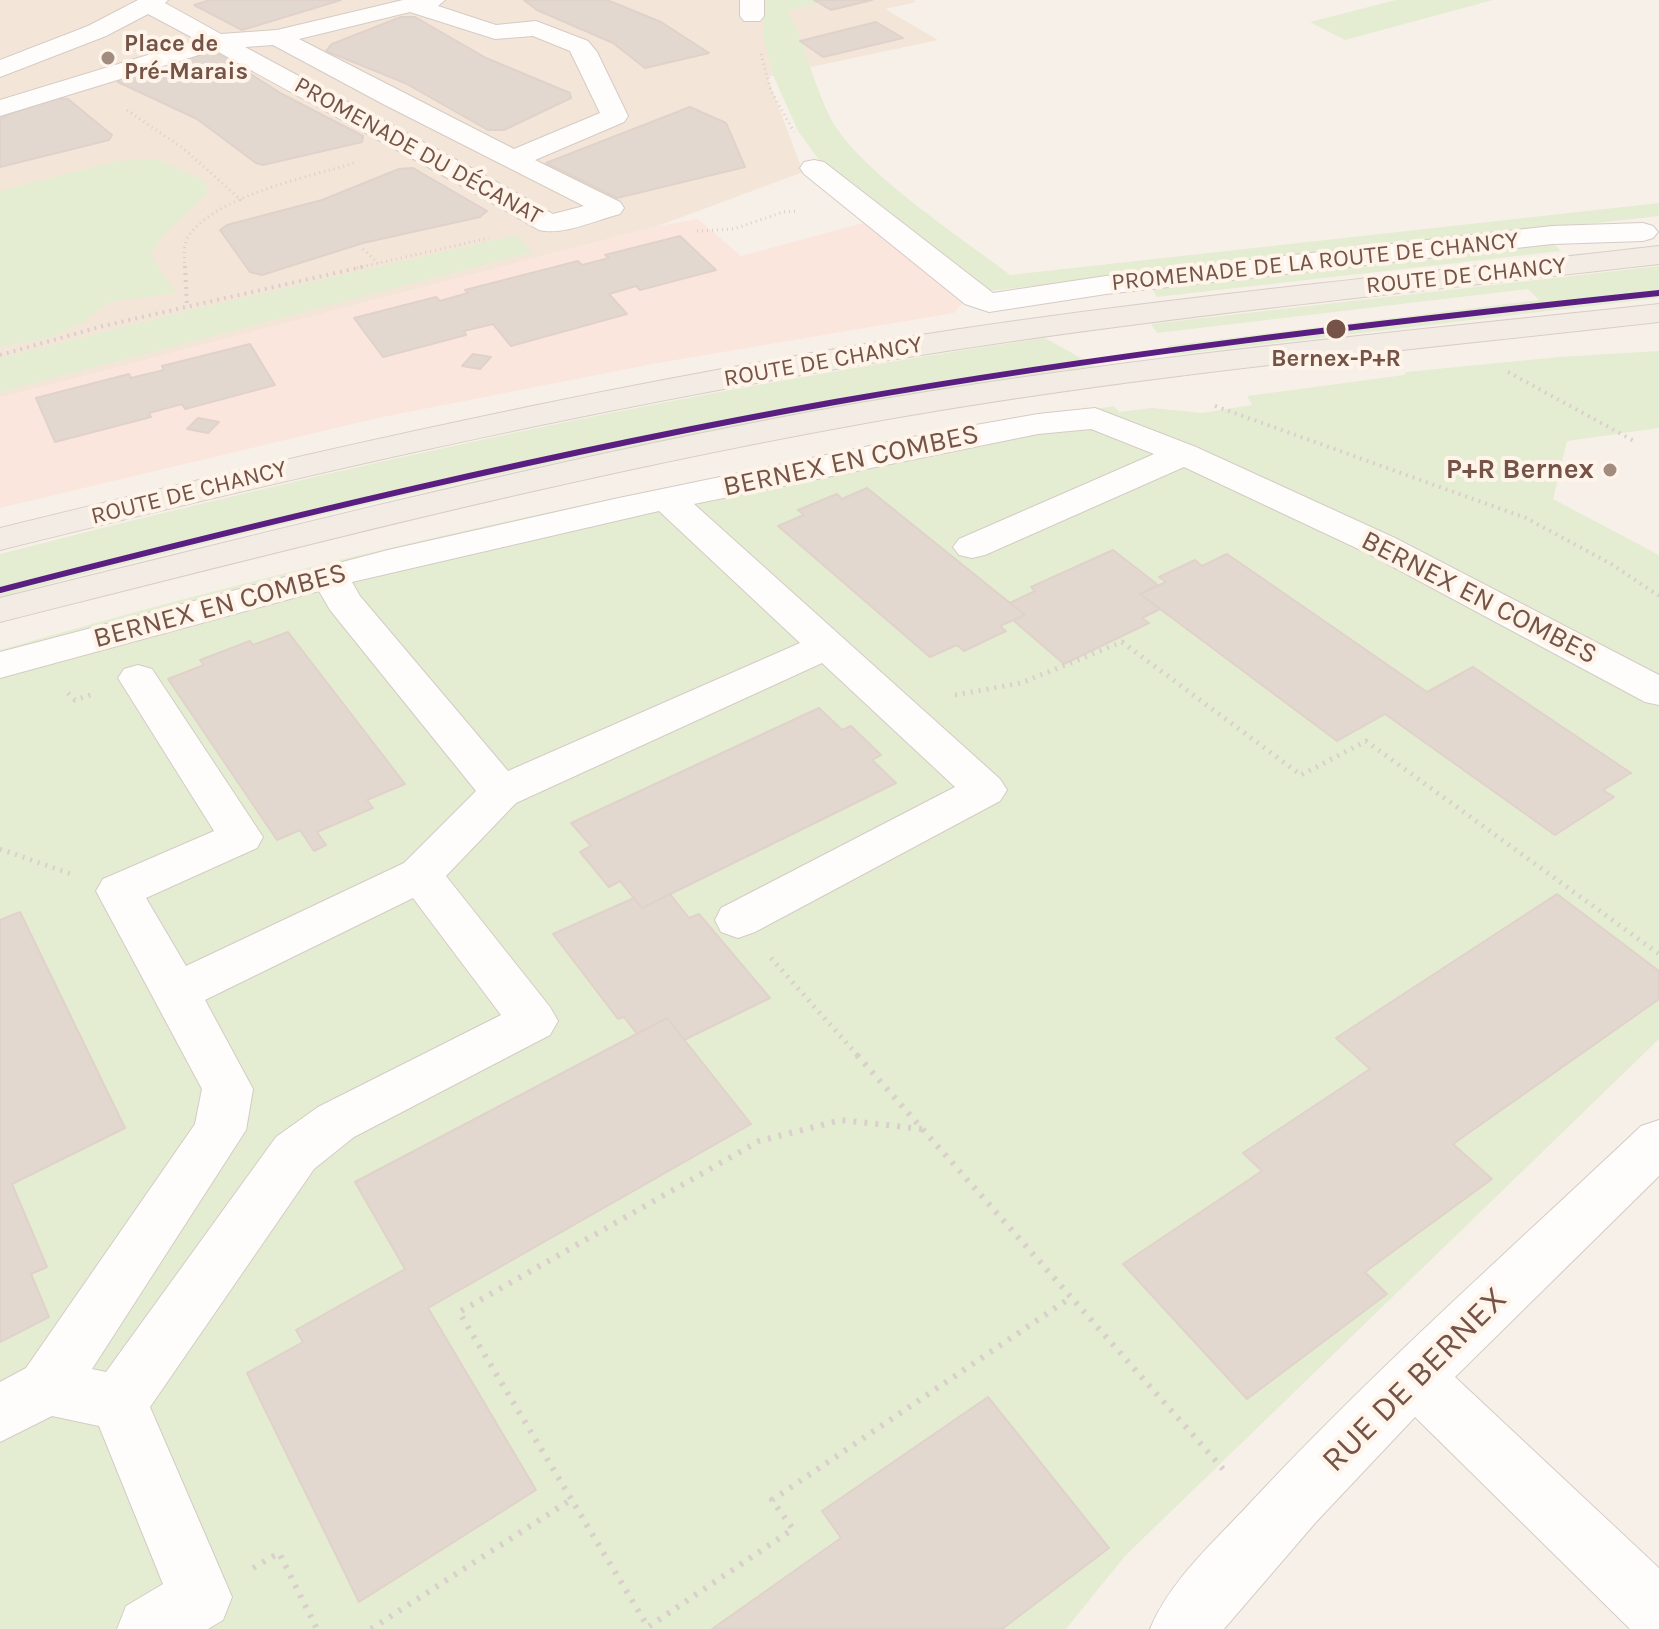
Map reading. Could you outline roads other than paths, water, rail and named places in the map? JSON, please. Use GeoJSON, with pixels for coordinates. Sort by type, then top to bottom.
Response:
{"type":"FeatureCollection","features":[{"type":"Feature","properties":{"kind":"main road","name":"ROUTE DE CHANCY"},"geometry":{"type":"LineString","coordinates":[[0,539],[418,440],[839,358],[1128,315],[1651,244]]}},
{"type":"Feature","properties":{"kind":"main road","name":"ROUTE DE CHANCY"},"geometry":{"type":"LineString","coordinates":[[0,610],[449,498],[862,413],[1167,367],[1659,313]]}},
{"type":"Feature","properties":{"kind":"street","name":"PROMENADE DU DÉCANAT"},"geometry":{"type":"LineString","coordinates":[[151,3],[405,146],[442,161],[549,224],[610,208],[277,37]]}},
{"type":"Feature","properties":{"kind":"street"},"geometry":{"type":"LineString","coordinates":[[0,69],[74,42],[151,3]]}},
{"type":"Feature","properties":{"kind":"street","name":"PROMENADE DU DÉCANAT"},"geometry":{"type":"LineString","coordinates":[[219,41],[277,37],[424,3],[495,32],[536,28],[579,46],[585,52],[615,116],[512,160]]}},
{"type":"Feature","properties":{"kind":"street"},"geometry":{"type":"LineString","coordinates":[[0,108],[219,41]]}},
{"type":"Feature","properties":{"kind":"street","name":"PROMENADE DE LA ROUTE DE CHANCY"},"geometry":{"type":"LineString","coordinates":[[814,168],[976,297],[989,303],[1106,285],[1536,237],[1651,244]]}},
{"type":"Feature","properties":{"kind":"street","name":"BERNEX EN COMBES"},"geometry":{"type":"LineString","coordinates":[[0,665],[330,577],[667,499],[1038,424],[1095,418],[1184,454],[1382,546],[1659,692]]}},
{"type":"Feature","properties":{"kind":"street"},"geometry":{"type":"LineString","coordinates":[[972,547],[1184,454]]}},
{"type":"Feature","properties":{"kind":"street"},"geometry":{"type":"LineString","coordinates":[[858,459],[885,485]]}},
{"type":"Feature","properties":{"kind":"street"},"geometry":{"type":"LineString","coordinates":[[667,499],[985,790],[738,920]]}},
{"type":"Feature","properties":{"kind":"street"},"geometry":{"type":"LineString","coordinates":[[330,577],[344,602],[501,792]]}},
{"type":"Feature","properties":{"kind":"street"},"geometry":{"type":"LineString","coordinates":[[176,992],[420,875],[501,792],[827,646]]}},
{"type":"Feature","properties":{"kind":"street"},"geometry":{"type":"LineString","coordinates":[[24,1400],[220,1130],[228,1089],[119,891],[241,837],[138,678]]}},
{"type":"Feature","properties":{"kind":"street"},"geometry":{"type":"LineString","coordinates":[[119,1403],[295,1153],[336,1122],[533,1021],[420,875]]}},
{"type":"Feature","properties":{"kind":"street","name":"RUE DE BERNEX"},"geometry":{"type":"LineString","coordinates":[[1182,1629],[1292,1503],[1415,1378],[1659,1142]]}},
{"type":"Feature","properties":{"kind":"street"},"geometry":{"type":"LineString","coordinates":[[1415,1378],[1659,1612]]}},
{"type":"Feature","properties":{"kind":"street"},"geometry":{"type":"LineString","coordinates":[[24,1400],[119,1403]]}},
{"type":"Feature","properties":{"kind":"street"},"geometry":{"type":"LineString","coordinates":[[119,1403],[200,1597],[149,1629]]}},
{"type":"Feature","properties":{"kind":"place","name":"Place de Pré-Marais"},"geometry":{"type":"Point","coordinates":[108,58]}},
{"type":"Feature","properties":{"kind":"place","name":"Bernex-P+R"},"geometry":{"type":"Point","coordinates":[1336,329]}},
{"type":"Feature","properties":{"kind":"place","name":"P+R Bernex"},"geometry":{"type":"Point","coordinates":[1610,470]}}]}
